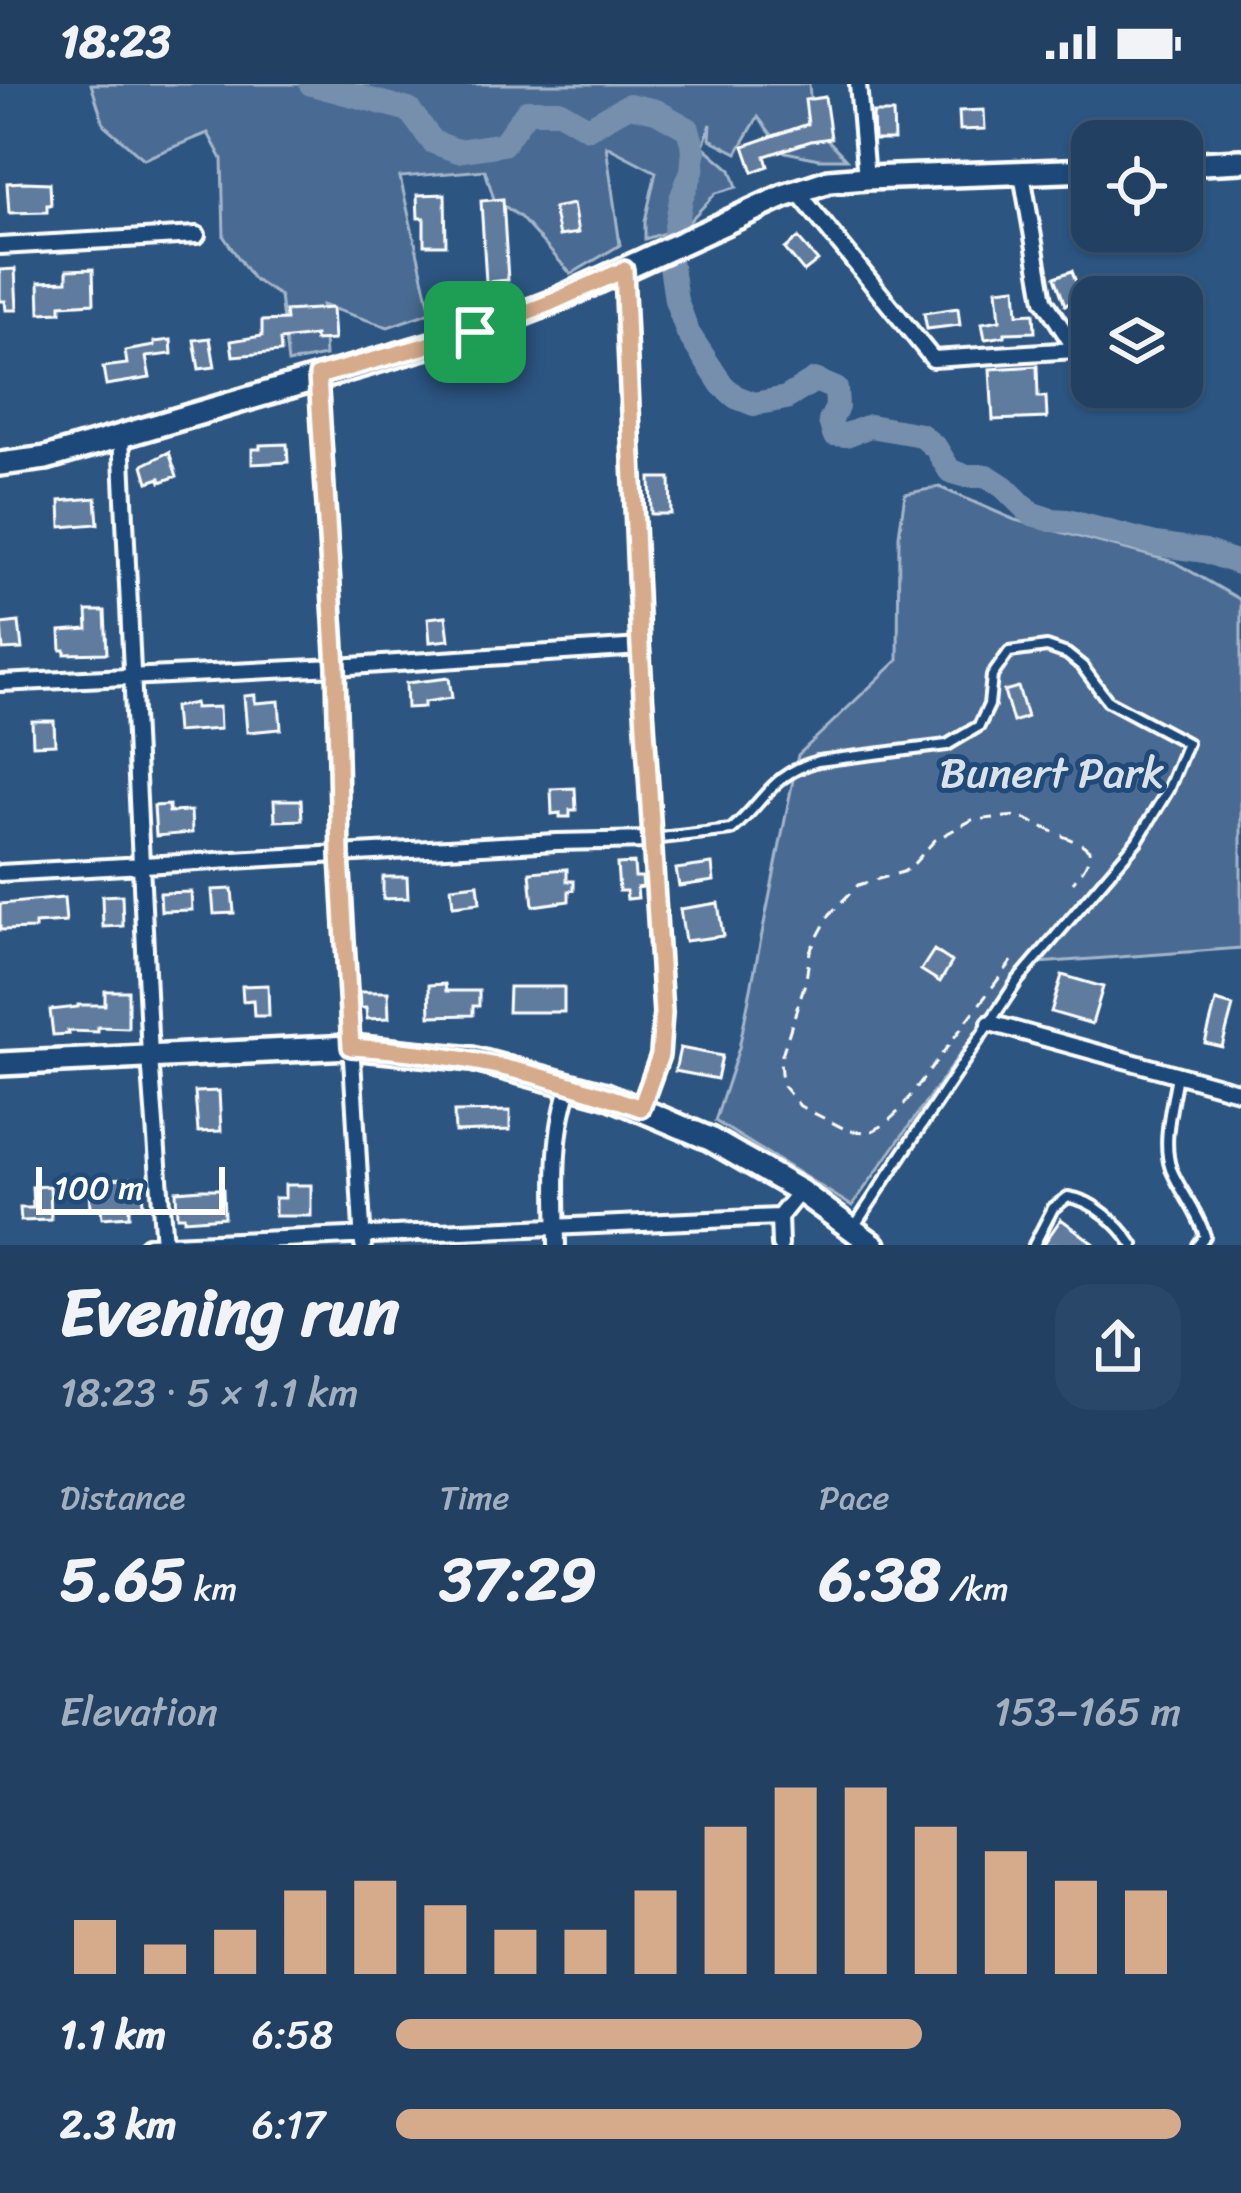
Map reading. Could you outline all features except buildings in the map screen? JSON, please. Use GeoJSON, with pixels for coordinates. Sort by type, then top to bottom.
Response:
{"type":"FeatureCollection","features":[{"type":"Feature","properties":{"kind":"street"},"geometry":{"type":"LineString","coordinates":[[858,84],[866,178]]}},
{"type":"Feature","properties":{"kind":"street"},"geometry":{"type":"LineString","coordinates":[[1203,163],[1241,160]]}},
{"type":"Feature","properties":{"kind":"street"},"geometry":{"type":"LineString","coordinates":[[0,464],[46,458],[475,332],[550,303],[796,191],[866,178],[1071,171]]}},
{"type":"Feature","properties":{"kind":"street"},"geometry":{"type":"LineString","coordinates":[[796,191],[933,359],[1076,350],[1044,300],[1022,174]]}},
{"type":"Feature","properties":{"kind":"street"},"geometry":{"type":"LineString","coordinates":[[0,247],[197,235]]}},
{"type":"Feature","properties":{"kind":"street"},"geometry":{"type":"LineString","coordinates":[[626,269],[640,647],[662,1037],[641,1108]]}},
{"type":"Feature","properties":{"kind":"street"},"geometry":{"type":"LineString","coordinates":[[318,376],[363,1239]]}},
{"type":"Feature","properties":{"kind":"street"},"geometry":{"type":"LineString","coordinates":[[121,435],[150,1057],[164,1244]]}},
{"type":"Feature","properties":{"kind":"street"},"geometry":{"type":"LineString","coordinates":[[0,683],[640,647]]}},
{"type":"Feature","properties":{"kind":"street"},"geometry":{"type":"LineString","coordinates":[[0,873],[651,840]]}},
{"type":"Feature","properties":{"kind":"street"},"geometry":{"type":"LineString","coordinates":[[990,1023],[1241,1092]]}},
{"type":"Feature","properties":{"kind":"street"},"geometry":{"type":"LineString","coordinates":[[0,1064],[351,1047],[472,1059],[571,1083],[641,1108],[734,1151],[874,1245]]}},
{"type":"Feature","properties":{"kind":"street"},"geometry":{"type":"LineString","coordinates":[[557,1245],[561,1127],[571,1083]]}},
{"type":"Feature","properties":{"kind":"street"},"geometry":{"type":"LineString","coordinates":[[781,1245],[778,1217],[800,1191]]}},
{"type":"Feature","properties":{"kind":"street"},"geometry":{"type":"LineString","coordinates":[[148,1245],[778,1217]]}},
{"type":"Feature","properties":{"kind":"lane"},"geometry":{"type":"LineString","coordinates":[[651,840],[731,830],[772,784],[801,766],[947,745],[979,726],[989,705],[992,676],[1009,652],[1047,647],[1067,654],[1108,701],[1187,743],[1168,790],[1137,841],[1018,980],[852,1229]]}},
{"type":"Feature","properties":{"kind":"lane"},"geometry":{"type":"LineString","coordinates":[[1178,1075],[1166,1153],[1173,1174],[1200,1216],[1205,1237],[1198,1245]]}},
{"type":"Feature","properties":{"kind":"lane"},"geometry":{"type":"LineString","coordinates":[[1034,1245],[1053,1208],[1076,1197],[1122,1229],[1133,1245]]}},
{"type":"Feature","properties":{"kind":"path"},"geometry":{"type":"LineString","coordinates":[[1012,961],[899,1112],[884,1125],[870,1132],[849,1131],[800,1106],[782,1085],[780,1061],[806,980],[810,950],[830,914],[858,885],[903,872],[935,840],[972,820],[1018,816],[1089,850],[1072,882]]}},
{"type":"Feature","properties":{"kind":"green space"},"geometry":{"type":"Polygon","coordinates":[[[91,84],[809,84],[812,123],[846,159],[785,152],[758,117],[737,153],[710,139],[711,124],[703,146],[731,170],[737,187],[716,193],[684,227],[645,239],[656,172],[606,146],[620,245],[571,274],[520,217],[494,199],[485,170],[400,177],[431,312],[388,327],[322,305],[325,356],[288,363],[280,296],[253,279],[224,237],[222,159],[208,133],[144,159],[104,125],[91,84]]]}},
{"type":"Feature","properties":{"kind":"green space","name":"Bunert Park"},"geometry":{"type":"Polygon","coordinates":[[[939,487],[1015,520],[1174,562],[1241,600],[1241,948],[1038,963],[985,1019],[852,1206],[715,1121],[739,1048],[798,755],[898,660],[899,535],[905,494],[939,487]]]}},
{"type":"Feature","properties":{"kind":"waterway"},"geometry":{"type":"LineString","coordinates":[[311,84],[409,110],[433,142],[458,151],[503,144],[527,111],[559,111],[588,128],[629,105],[656,111],[688,129],[694,150],[670,260],[676,300],[688,333],[722,385],[736,397],[754,404],[786,398],[815,380],[836,389],[837,407],[830,421],[834,434],[870,426],[921,435],[950,471],[987,476],[1030,513],[1205,551],[1241,564]]}},
{"type":"Feature","properties":{"kind":"route"},"geometry":{"type":"LineString","coordinates":[[624,270],[640,647],[663,1013],[660,1055],[641,1108],[571,1083],[472,1059],[351,1047],[336,667],[318,376],[475,332],[624,270]]}}]}
